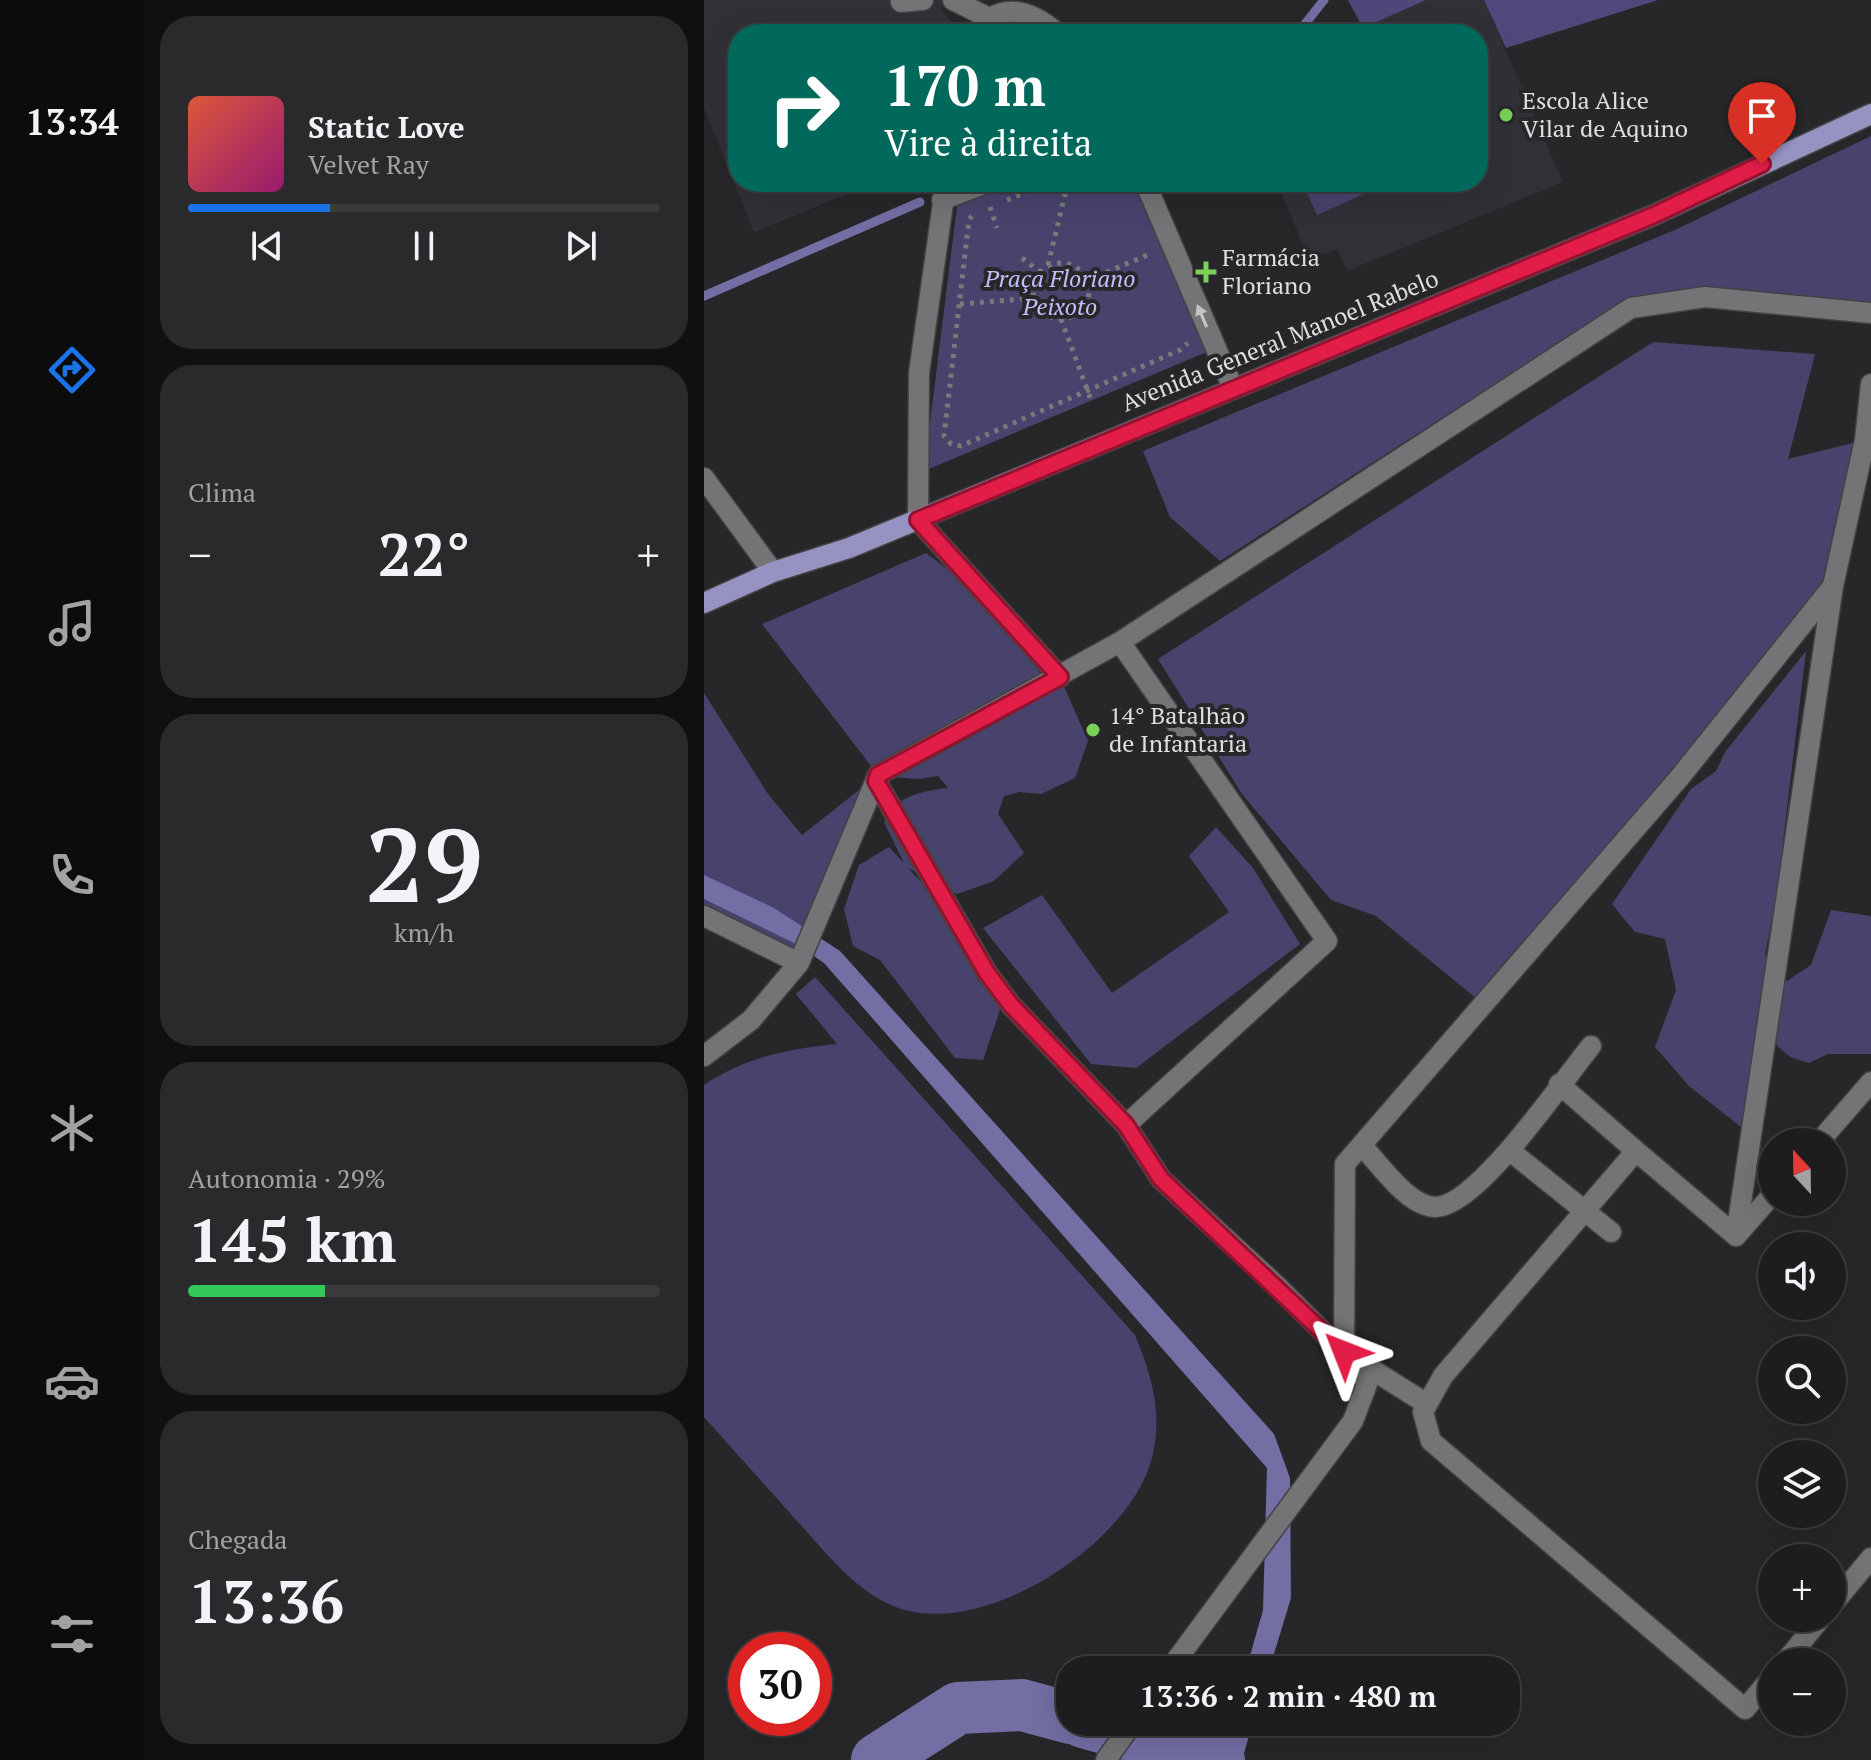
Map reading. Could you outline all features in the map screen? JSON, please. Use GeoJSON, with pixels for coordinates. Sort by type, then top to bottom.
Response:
{"type":"FeatureCollection","features":[{"type":"Feature","properties":{"kind":"main road","name":"Avenida General Manoel Rabelo"},"geometry":{"type":"LineString","coordinates":[[704,603],[773,572],[849,548],[918,520],[1654,215],[1871,114]]}},
{"type":"Feature","properties":{"kind":"street"},"geometry":{"type":"LineString","coordinates":[[901,2],[923,0]]}},
{"type":"Feature","properties":{"kind":"street"},"geometry":{"type":"LineString","coordinates":[[953,0],[980,24]]}},
{"type":"Feature","properties":{"kind":"street"},"geometry":{"type":"LineString","coordinates":[[985,24],[1006,8],[1019,7],[1047,24]]}},
{"type":"Feature","properties":{"kind":"street"},"geometry":{"type":"LineString","coordinates":[[944,192],[919,373],[918,520],[1060,677]]}},
{"type":"Feature","properties":{"kind":"street"},"geometry":{"type":"LineString","coordinates":[[1149,192],[1233,388]]}},
{"type":"Feature","properties":{"kind":"street"},"geometry":{"type":"LineString","coordinates":[[704,1056],[751,1020],[799,963],[878,775],[1120,642],[1631,308],[1705,297],[1871,313]]}},
{"type":"Feature","properties":{"kind":"street"},"geometry":{"type":"LineString","coordinates":[[1736,1236],[1833,586],[1865,440],[1871,384]]}},
{"type":"Feature","properties":{"kind":"street"},"geometry":{"type":"LineString","coordinates":[[704,478],[773,572]]}},
{"type":"Feature","properties":{"kind":"street"},"geometry":{"type":"LineString","coordinates":[[1344,1352],[1345,1164],[1680,777],[1833,586]]}},
{"type":"Feature","properties":{"kind":"street"},"geometry":{"type":"LineString","coordinates":[[1120,642],[1327,941],[1126,1125]]}},
{"type":"Feature","properties":{"kind":"street"},"geometry":{"type":"LineString","coordinates":[[876,781],[987,973],[1011,1005],[1126,1125],[1161,1179],[1344,1352],[1367,1384],[1353,1421],[1179,1656]]}},
{"type":"Feature","properties":{"kind":"street"},"geometry":{"type":"LineString","coordinates":[[704,916],[799,963]]}},
{"type":"Feature","properties":{"kind":"street"},"geometry":{"type":"LineString","coordinates":[[1362,1146],[1413,1198],[1436,1207],[1463,1198],[1509,1150],[1591,1046]]}},
{"type":"Feature","properties":{"kind":"street"},"geometry":{"type":"LineString","coordinates":[[1831,1128],[1871,1082]]}},
{"type":"Feature","properties":{"kind":"street"},"geometry":{"type":"LineString","coordinates":[[1559,1084],[1736,1236]]}},
{"type":"Feature","properties":{"kind":"street"},"geometry":{"type":"LineString","coordinates":[[1509,1150],[1611,1232]]}},
{"type":"Feature","properties":{"kind":"street"},"geometry":{"type":"LineString","coordinates":[[1636,1151],[1443,1376],[1423,1412],[1431,1441],[1745,1709],[1758,1694]]}},
{"type":"Feature","properties":{"kind":"street"},"geometry":{"type":"LineString","coordinates":[[1736,1236],[1758,1211]]}},
{"type":"Feature","properties":{"kind":"street"},"geometry":{"type":"LineString","coordinates":[[1344,1352],[1427,1404]]}},
{"type":"Feature","properties":{"kind":"street"},"geometry":{"type":"LineString","coordinates":[[1846,1588],[1871,1558]]}},
{"type":"Feature","properties":{"kind":"street"},"geometry":{"type":"LineString","coordinates":[[1796,1648],[1810,1632]]}},
{"type":"Feature","properties":{"kind":"street"},"geometry":{"type":"LineString","coordinates":[[1106,1760],[1123,1736]]}},
{"type":"Feature","properties":{"kind":"path"},"geometry":{"type":"LineString","coordinates":[[1048,266],[1066,192]]}},
{"type":"Feature","properties":{"kind":"path"},"geometry":{"type":"LineString","coordinates":[[990,207],[997,228]]}},
{"type":"Feature","properties":{"kind":"path"},"geometry":{"type":"LineString","coordinates":[[969,219],[944,436],[951,444],[961,446],[1180,350],[1191,340]]}},
{"type":"Feature","properties":{"kind":"path"},"geometry":{"type":"LineString","coordinates":[[1088,280],[1157,251]]}},
{"type":"Feature","properties":{"kind":"path"},"geometry":{"type":"LineString","coordinates":[[1022,258],[1040,272]]}},
{"type":"Feature","properties":{"kind":"path"},"geometry":{"type":"LineString","coordinates":[[1057,263],[1075,266],[1088,280],[1090,289],[1085,307],[1070,318],[1061,319],[1044,313],[1034,298],[1035,280],[1040,272],[1057,263]]}},
{"type":"Feature","properties":{"kind":"path"},"geometry":{"type":"LineString","coordinates":[[960,304],[1034,298]]}},
{"type":"Feature","properties":{"kind":"path"},"geometry":{"type":"LineString","coordinates":[[1061,319],[1091,400]]}},
{"type":"Feature","properties":{"kind":"shaded area"},"geometry":{"type":"Polygon","coordinates":[[[704,0],[946,0],[941,9],[953,24],[728,24],[728,168],[704,108],[704,0]]]}},
{"type":"Feature","properties":{"kind":"shaded area"},"geometry":{"type":"Polygon","coordinates":[[[1348,0],[1426,0],[1372,24],[1361,24],[1348,0]]]}},
{"type":"Feature","properties":{"kind":"shaded area","name":"Escola Alice Vilar de Aquino"},"geometry":{"type":"Polygon","coordinates":[[[1426,0],[1484,0],[1563,182],[1347,271],[1337,249],[1309,260],[1281,192],[1488,192],[1488,24],[1371,24],[1426,0]]]}},
{"type":"Feature","properties":{"kind":"shaded area"},"geometry":{"type":"Polygon","coordinates":[[[1484,0],[1658,0],[1506,48],[1484,0]]]}},
{"type":"Feature","properties":{"kind":"shaded area"},"geometry":{"type":"Polygon","coordinates":[[[738,192],[852,192],[754,232],[738,192]]]}},
{"type":"Feature","properties":{"kind":"shaded area"},"geometry":{"type":"Polygon","coordinates":[[[704,875],[774,908],[840,951],[1274,1434],[1290,1478],[1291,1598],[1273,1656],[1250,1656],[1263,1610],[1267,1468],[824,963],[796,944],[704,899],[704,875]]]}},
{"type":"Feature","properties":{"kind":"shaded area"},"geometry":{"type":"Polygon","coordinates":[[[1227,1736],[1249,1736],[1242,1760],[1220,1760],[1227,1736]]]}},
{"type":"Feature","properties":{"kind":"green space"},"geometry":{"type":"Polygon","coordinates":[[[1000,11],[1026,24],[988,24],[1000,11]]]}},
{"type":"Feature","properties":{"kind":"green space"},"geometry":{"type":"Polygon","coordinates":[[[1871,136],[1871,303],[1705,297],[1628,298],[1220,561],[1170,517],[1143,451],[1677,229],[1871,136]]]}},
{"type":"Feature","properties":{"kind":"green space","name":"Praça Floriano Peixoto"},"geometry":{"type":"Polygon","coordinates":[[[959,192],[1153,192],[1221,346],[924,471],[959,192]]]}},
{"type":"Feature","properties":{"kind":"green space"},"geometry":{"type":"Polygon","coordinates":[[[1307,192],[1366,192],[1366,193],[1317,215],[1307,192]]]}},
{"type":"Feature","properties":{"kind":"green space"},"geometry":{"type":"Polygon","coordinates":[[[1653,342],[1815,354],[1788,459],[1865,440],[1833,586],[1477,999],[1376,916],[1331,900],[1242,794],[1158,659],[1653,342]]]}},
{"type":"Feature","properties":{"kind":"green space"},"geometry":{"type":"Polygon","coordinates":[[[926,553],[991,602],[1043,677],[1060,677],[1088,741],[1075,778],[1041,794],[1019,792],[1004,796],[998,814],[1024,853],[994,881],[957,894],[908,868],[936,898],[1001,1007],[983,1060],[955,1058],[880,960],[853,946],[844,909],[859,865],[889,847],[904,863],[884,822],[895,806],[910,796],[948,788],[938,776],[919,779],[878,776],[799,963],[704,916],[704,693],[768,794],[802,835],[878,775],[762,624],[926,553]]]}},
{"type":"Feature","properties":{"kind":"green space"},"geometry":{"type":"Polygon","coordinates":[[[1806,651],[1776,900],[1765,954],[1787,981],[1811,965],[1831,910],[1871,916],[1871,1054],[1828,1054],[1809,1063],[1790,1057],[1759,1030],[1746,1131],[1689,1086],[1655,1047],[1676,990],[1665,939],[1635,932],[1612,904],[1691,789],[1716,771],[1725,752],[1806,651]]]}},
{"type":"Feature","properties":{"kind":"green space"},"geometry":{"type":"Polygon","coordinates":[[[1216,827],[1253,868],[1300,944],[1136,1068],[1091,1064],[983,928],[1042,895],[1112,993],[1229,912],[1189,856],[1216,827]]]}},
{"type":"Feature","properties":{"kind":"green space"},"geometry":{"type":"Polygon","coordinates":[[[815,977],[1135,1335],[1151,1381],[1156,1410],[1152,1458],[1138,1491],[1114,1523],[1083,1553],[1046,1579],[1006,1599],[965,1611],[926,1613],[891,1605],[864,1589],[829,1556],[704,1417],[704,1085],[751,1061],[837,1044],[796,994],[815,977]]]}},
{"type":"Feature","properties":{"kind":"waterway"},"geometry":{"type":"LineString","coordinates":[[1305,24],[1324,0]]}},
{"type":"Feature","properties":{"kind":"waterway"},"geometry":{"type":"LineString","coordinates":[[704,296],[920,202]]}},
{"type":"Feature","properties":{"kind":"waterway"},"geometry":{"type":"LineString","coordinates":[[877,1760],[958,1708],[1022,1705],[1056,1714]]}},
{"type":"Feature","properties":{"kind":"waterway"},"geometry":{"type":"LineString","coordinates":[[1133,1736],[1219,1760]]}},
{"type":"Feature","properties":{"kind":"place","name":"Escola Alice Vilar de Aquino"},"geometry":{"type":"Point","coordinates":[1506,115]}},
{"type":"Feature","properties":{"kind":"place","name":"Farmácia Floriano"},"geometry":{"type":"Point","coordinates":[1206,272]}},
{"type":"Feature","properties":{"kind":"place","name":"14° Batalhão de Infantaria"},"geometry":{"type":"Point","coordinates":[1093,730]}},
{"type":"Feature","properties":{"kind":"route"},"geometry":{"type":"LineString","coordinates":[[1344,1352],[1161,1179],[1126,1125],[1011,1005],[987,973],[876,781],[878,775],[1060,677],[918,520],[1654,215],[1762,164]]}}]}
